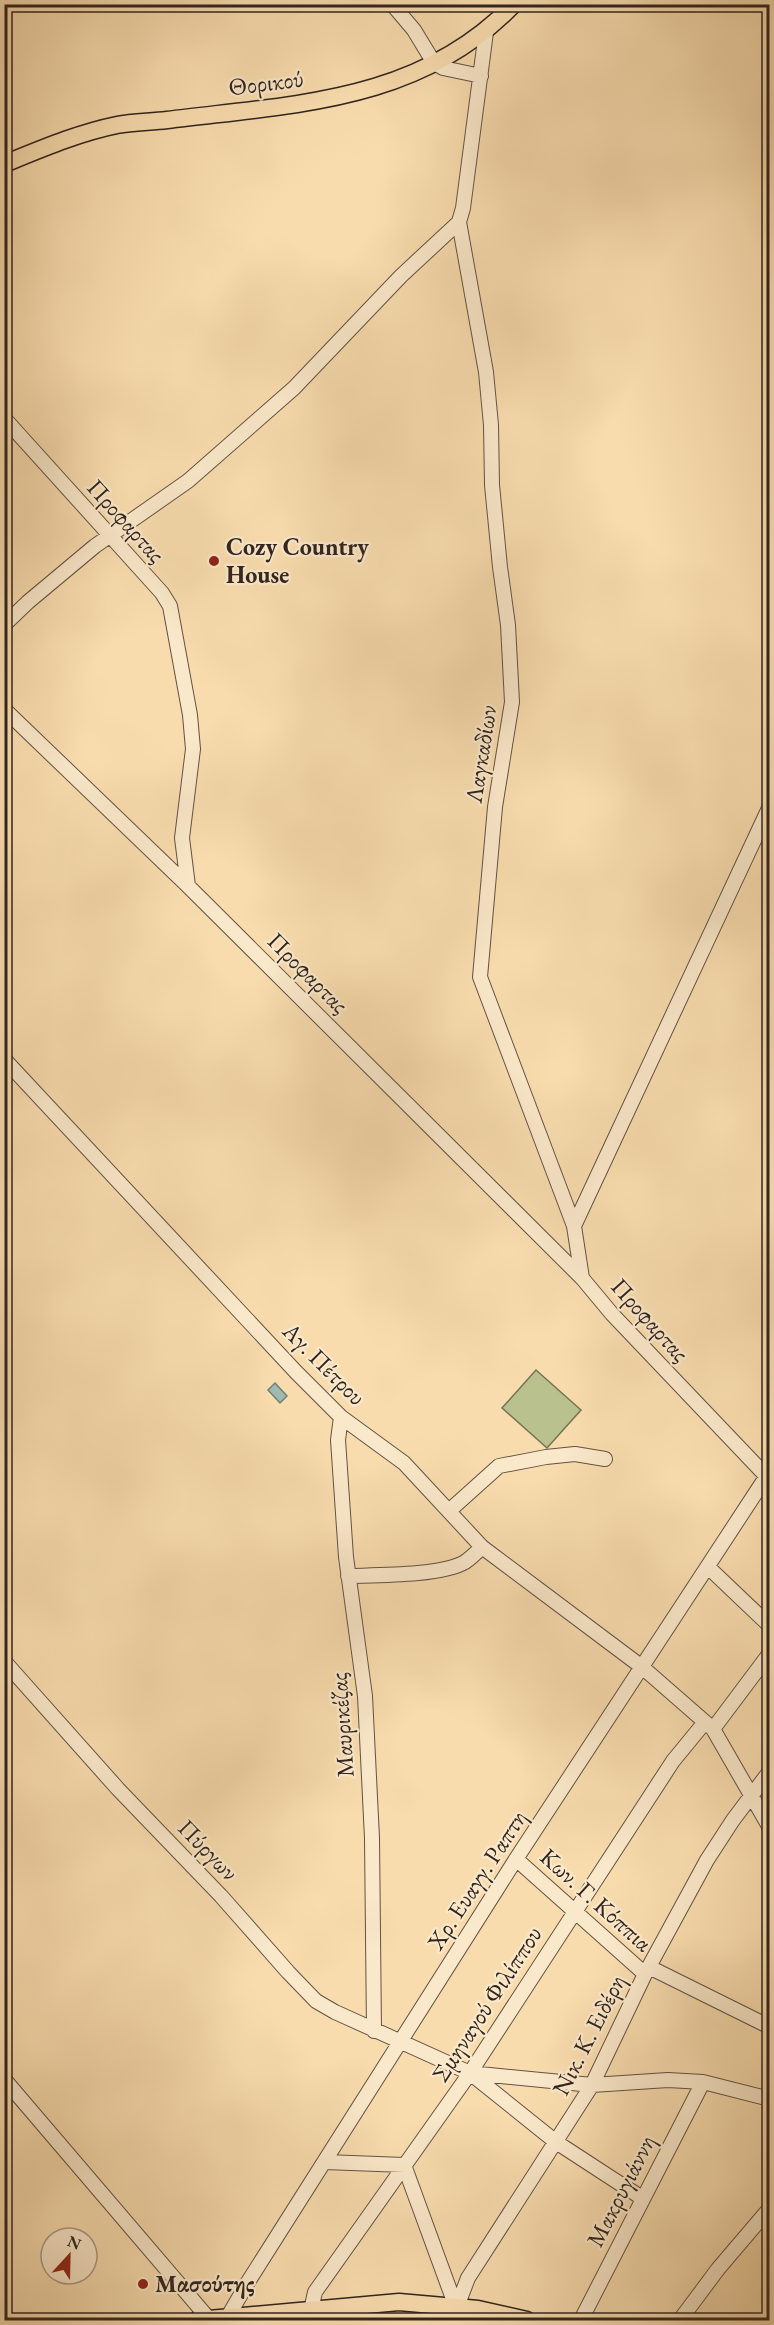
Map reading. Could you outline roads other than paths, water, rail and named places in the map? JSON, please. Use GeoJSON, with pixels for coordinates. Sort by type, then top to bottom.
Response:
{"type":"FeatureCollection","features":[{"type":"Feature","properties":{"kind":"main road","name":"Θορικού"},"geometry":{"type":"LineString","coordinates":[[4,164],[81,134],[108,128],[330,99],[384,85],[410,76],[486,32],[514,4]]}},
{"type":"Feature","properties":{"kind":"main road"},"geometry":{"type":"LineString","coordinates":[[203,2320],[309,2316],[399,2302],[454,2314],[478,2309],[527,2320]]}},
{"type":"Feature","properties":{"kind":"street"},"geometry":{"type":"LineString","coordinates":[[392,4],[414,30],[434,63],[443,68],[481,76]]}},
{"type":"Feature","properties":{"kind":"street"},"geometry":{"type":"LineString","coordinates":[[4,625],[110,536],[188,482],[261,418],[294,388],[401,276],[459,222],[463,208],[486,32]]}},
{"type":"Feature","properties":{"kind":"street","name":"Λαγκαδίων"},"geometry":{"type":"LineString","coordinates":[[459,222],[486,372],[491,425],[492,485],[508,625],[512,702],[495,807],[480,977],[574,1226],[582,1278]]}},
{"type":"Feature","properties":{"kind":"street","name":"Προφαρτας"},"geometry":{"type":"LineString","coordinates":[[4,418],[162,593],[170,606],[190,715],[193,749],[182,838],[188,886],[582,1278],[612,1314],[768,1476]]}},
{"type":"Feature","properties":{"kind":"street"},"geometry":{"type":"LineString","coordinates":[[4,709],[188,886]]}},
{"type":"Feature","properties":{"kind":"street"},"geometry":{"type":"LineString","coordinates":[[574,1226],[770,806]]}},
{"type":"Feature","properties":{"kind":"street","name":"Αγ. Πέτρου"},"geometry":{"type":"LineString","coordinates":[[4,1059],[158,1221],[296,1372],[341,1417],[404,1463],[482,1546],[642,1668],[709,1725]]}},
{"type":"Feature","properties":{"kind":"street","name":"Μαυρικέζας"},"geometry":{"type":"LineString","coordinates":[[341,1417],[338,1440],[348,1576],[365,1696],[372,1838],[374,2031]]}},
{"type":"Feature","properties":{"kind":"street"},"geometry":{"type":"LineString","coordinates":[[450,1510],[499,1466],[575,1454],[605,1459]]}},
{"type":"Feature","properties":{"kind":"street","name":"Χρ. Ευαγγ. Ραπτη"},"geometry":{"type":"LineString","coordinates":[[227,2319],[516,1859],[768,1476]]}},
{"type":"Feature","properties":{"kind":"street"},"geometry":{"type":"LineString","coordinates":[[348,1576],[415,1573],[458,1565],[467,1561],[482,1546]]}},
{"type":"Feature","properties":{"kind":"street"},"geometry":{"type":"LineString","coordinates":[[708,1567],[770,1626]]}},
{"type":"Feature","properties":{"kind":"street","name":"Σμηναγού Φιλίππου"},"geometry":{"type":"LineString","coordinates":[[309,2316],[315,2292],[470,2073],[674,1761],[709,1725],[770,1653]]}},
{"type":"Feature","properties":{"kind":"street","name":"Πύργων"},"geometry":{"type":"LineString","coordinates":[[4,1660],[118,1789],[221,1896],[316,2001],[374,2031],[470,2073]]}},
{"type":"Feature","properties":{"kind":"street"},"geometry":{"type":"LineString","coordinates":[[709,1725],[770,1828]]}},
{"type":"Feature","properties":{"kind":"street","name":"Νικ. Κ. Ειδέρη"},"geometry":{"type":"LineString","coordinates":[[454,2314],[468,2278],[592,2085],[647,1970],[708,1860],[770,1771]]}},
{"type":"Feature","properties":{"kind":"street","name":"Κων. Γ. Κόππια"},"geometry":{"type":"LineString","coordinates":[[516,1859],[574,1911],[647,1970],[770,2027]]}},
{"type":"Feature","properties":{"kind":"street"},"geometry":{"type":"LineString","coordinates":[[470,2073],[592,2085],[668,2080],[703,2082],[770,2099]]}},
{"type":"Feature","properties":{"kind":"street"},"geometry":{"type":"LineString","coordinates":[[470,2073],[556,2142],[642,2198]]}},
{"type":"Feature","properties":{"kind":"street"},"geometry":{"type":"LineString","coordinates":[[4,2079],[203,2320]]}},
{"type":"Feature","properties":{"kind":"street","name":"Μακρυγιάννη"},"geometry":{"type":"LineString","coordinates":[[581,2320],[703,2082]]}},
{"type":"Feature","properties":{"kind":"street"},"geometry":{"type":"LineString","coordinates":[[325,2162],[404,2165],[454,2314]]}},
{"type":"Feature","properties":{"kind":"street"},"geometry":{"type":"LineString","coordinates":[[680,2320],[718,2269],[770,2208]]}},
{"type":"Feature","properties":{"kind":"water"},"geometry":{"type":"Polygon","coordinates":[[[275,1383],[287,1396],[280,1403],[268,1390],[275,1383]]]}},
{"type":"Feature","properties":{"kind":"place","name":"Cozy Country House"},"geometry":{"type":"Point","coordinates":[214,561]}},
{"type":"Feature","properties":{"kind":"place","name":"Μασούτης"},"geometry":{"type":"Point","coordinates":[143,2284]}}]}
